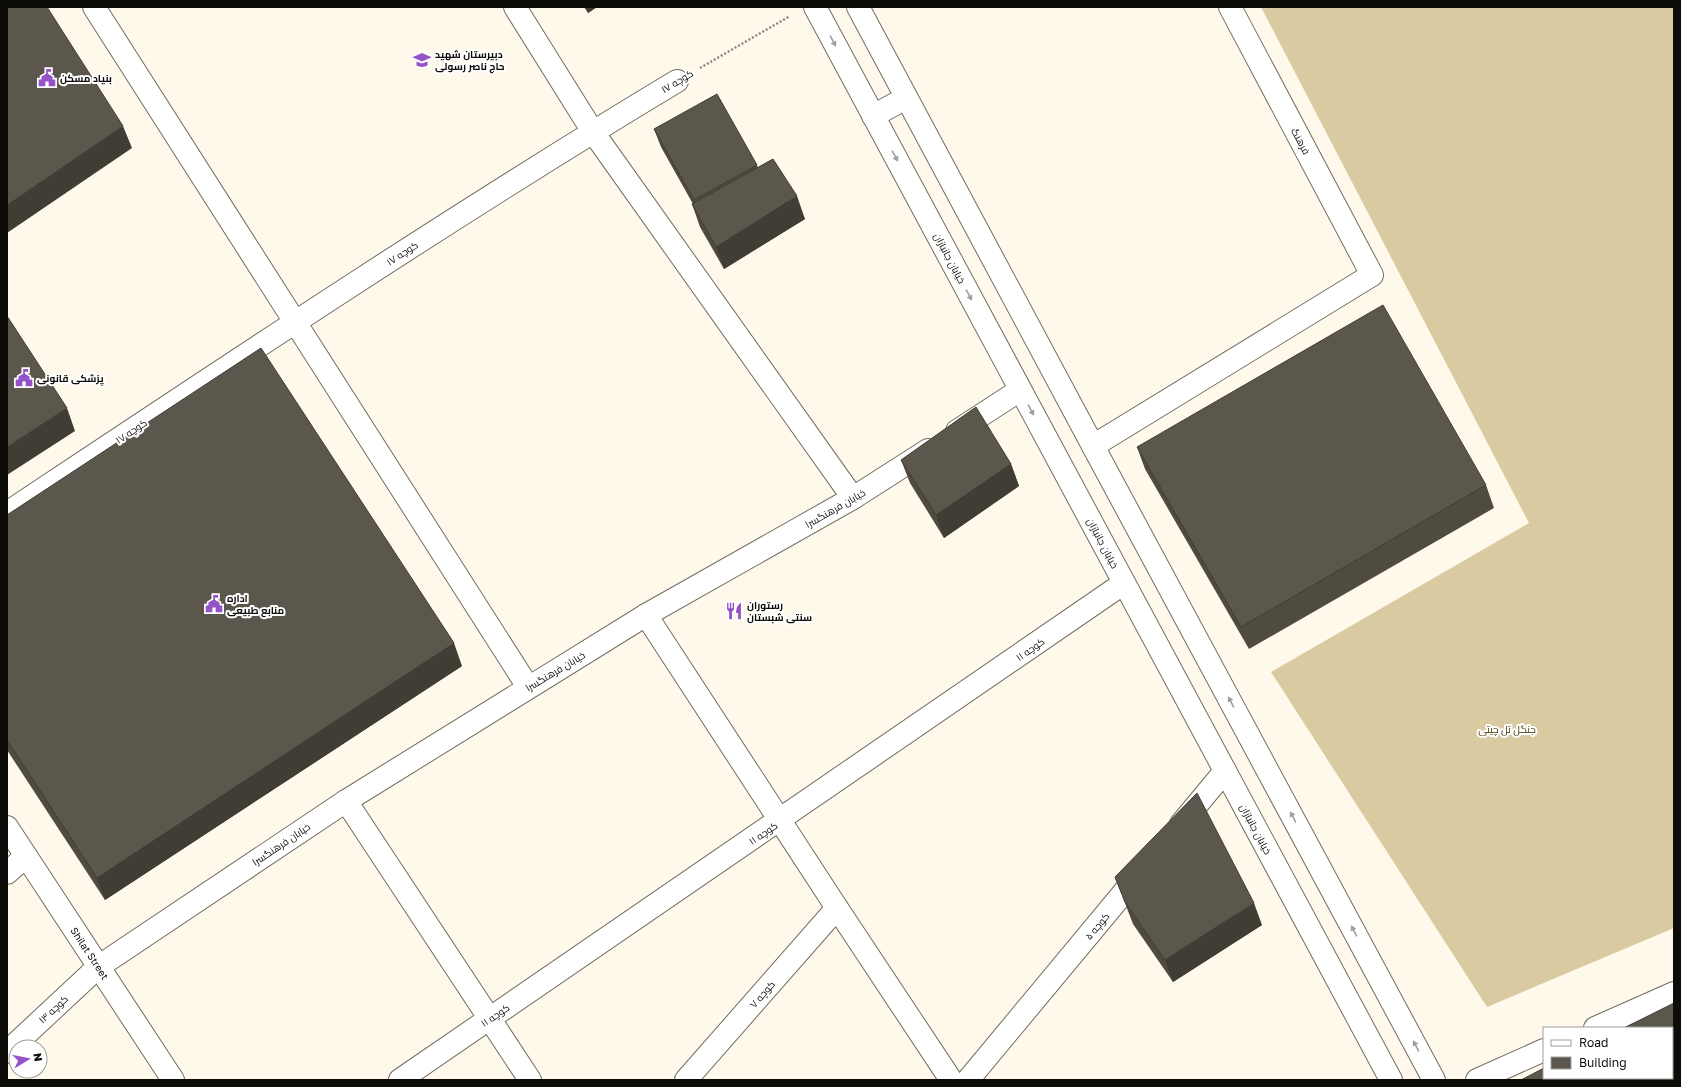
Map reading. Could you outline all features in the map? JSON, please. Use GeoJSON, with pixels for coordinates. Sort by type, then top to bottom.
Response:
{"type":"FeatureCollection","features":[{"type":"Feature","properties":{"kind":"street"},"geometry":{"type":"LineString","coordinates":[[94,7],[528,687]]}},
{"type":"Feature","properties":{"kind":"street"},"geometry":{"type":"LineString","coordinates":[[515,7],[593,132],[853,498]]}},
{"type":"Feature","properties":{"kind":"street","name":"خیابان جانبازان"},"geometry":{"type":"LineString","coordinates":[[815,7],[1391,1080]]}},
{"type":"Feature","properties":{"kind":"street"},"geometry":{"type":"LineString","coordinates":[[858,7],[1434,1080]]}},
{"type":"Feature","properties":{"kind":"street","name":"فرهنگ"},"geometry":{"type":"LineString","coordinates":[[1093,446],[1372,275],[1230,7]]}},
{"type":"Feature","properties":{"kind":"street","name":"کوچه ۱۷"},"geometry":{"type":"LineString","coordinates":[[7,513],[295,322],[593,132],[677,81]]}},
{"type":"Feature","properties":{"kind":"street"},"geometry":{"type":"LineString","coordinates":[[873,116],[906,98]]}},
{"type":"Feature","properties":{"kind":"street","name":"خیابان فرهنگسرا"},"geometry":{"type":"LineString","coordinates":[[98,967],[346,801],[528,687],[646,615],[853,498],[1020,390]]}},
{"type":"Feature","properties":{"kind":"street","name":"کوچه ۱۱"},"geometry":{"type":"LineString","coordinates":[[400,1080],[781,820],[1124,583]]}},
{"type":"Feature","properties":{"kind":"street"},"geometry":{"type":"LineString","coordinates":[[646,615],[837,908],[952,1080]]}},
{"type":"Feature","properties":{"kind":"street"},"geometry":{"type":"LineString","coordinates":[[1170,838],[1226,771]]}},
{"type":"Feature","properties":{"kind":"street"},"geometry":{"type":"LineString","coordinates":[[346,801],[530,1080]]}},
{"type":"Feature","properties":{"kind":"street","name":"Shilat Street"},"geometry":{"type":"LineString","coordinates":[[7,827],[172,1080]]}},
{"type":"Feature","properties":{"kind":"street"},"geometry":{"type":"LineString","coordinates":[[7,873],[26,856]]}},
{"type":"Feature","properties":{"kind":"street","name":"کوچه ۵"},"geometry":{"type":"LineString","coordinates":[[968,1080],[1155,856]]}},
{"type":"Feature","properties":{"kind":"street","name":"کوچه ۷"},"geometry":{"type":"LineString","coordinates":[[686,1080],[837,908]]}},
{"type":"Feature","properties":{"kind":"street","name":"کوچه ۱۳"},"geometry":{"type":"LineString","coordinates":[[7,1052],[98,967]]}},
{"type":"Feature","properties":{"kind":"street"},"geometry":{"type":"LineString","coordinates":[[1597,1027],[1674,993]]}},
{"type":"Feature","properties":{"kind":"street"},"geometry":{"type":"LineString","coordinates":[[1476,1080],[1543,1050]]}},
{"type":"Feature","properties":{"kind":"path","name":"کوچه ۱۷"},"geometry":{"type":"LineString","coordinates":[[677,81],[792,15]]}},
{"type":"Feature","properties":{"kind":"green space","name":"جنگل تل چیتی"},"geometry":{"type":"Polygon","coordinates":[[[1261,7],[1674,7],[1674,928],[1487,1007],[1271,672],[1529,523],[1261,7]]]}},
{"type":"Feature","properties":{"kind":"building","name":"بنیاد مسکن"},"geometry":{"type":"Polygon","coordinates":[[[7,7],[47,7],[123,126],[7,205],[7,7]]]}},
{"type":"Feature","properties":{"kind":"building"},"geometry":{"type":"Polygon","coordinates":[[[717,94],[757,165],[694,200],[654,129],[717,94]]]}},
{"type":"Feature","properties":{"kind":"building"},"geometry":{"type":"Polygon","coordinates":[[[773,159],[797,196],[716,247],[692,204],[773,159]]]}},
{"type":"Feature","properties":{"kind":"building"},"geometry":{"type":"Polygon","coordinates":[[[1383,305],[1486,485],[1241,627],[1137,447],[1383,305]]]}},
{"type":"Feature","properties":{"kind":"building","name":"پزشکی قانونی"},"geometry":{"type":"Polygon","coordinates":[[[7,316],[67,408],[7,447],[7,316]]]}},
{"type":"Feature","properties":{"kind":"building","name":"اداره منابع طبیعی"},"geometry":{"type":"Polygon","coordinates":[[[261,348],[454,643],[97,878],[7,740],[7,515],[261,348]]]}},
{"type":"Feature","properties":{"kind":"building"},"geometry":{"type":"Polygon","coordinates":[[[976,407],[1011,464],[936,515],[901,460],[976,407]]]}},
{"type":"Feature","properties":{"kind":"building"},"geometry":{"type":"Polygon","coordinates":[[[1197,793],[1254,903],[1165,960],[1125,902],[1115,877],[1197,793]]]}},
{"type":"Feature","properties":{"kind":"building"},"geometry":{"type":"Polygon","coordinates":[[[1674,1003],[1674,1080],[1521,1080],[1543,1069],[1543,1079],[1673,1079],[1673,1027],[1626,1027],[1674,1003]]]}},
{"type":"Feature","properties":{"kind":"place","name":"دبیرستان شهید حاج ناصر رسولی"},"geometry":{"type":"Point","coordinates":[422,60]}},
{"type":"Feature","properties":{"kind":"place","name":"بنیاد مسکن"},"geometry":{"type":"Point","coordinates":[47,78]}},
{"type":"Feature","properties":{"kind":"place","name":"پزشکی قانونی"},"geometry":{"type":"Point","coordinates":[24,378]}},
{"type":"Feature","properties":{"kind":"place","name":"اداره منابع طبیعی"},"geometry":{"type":"Point","coordinates":[214,604]}},
{"type":"Feature","properties":{"kind":"place","name":"رستوران سنتی شبستان"},"geometry":{"type":"Point","coordinates":[734,611]}}]}
